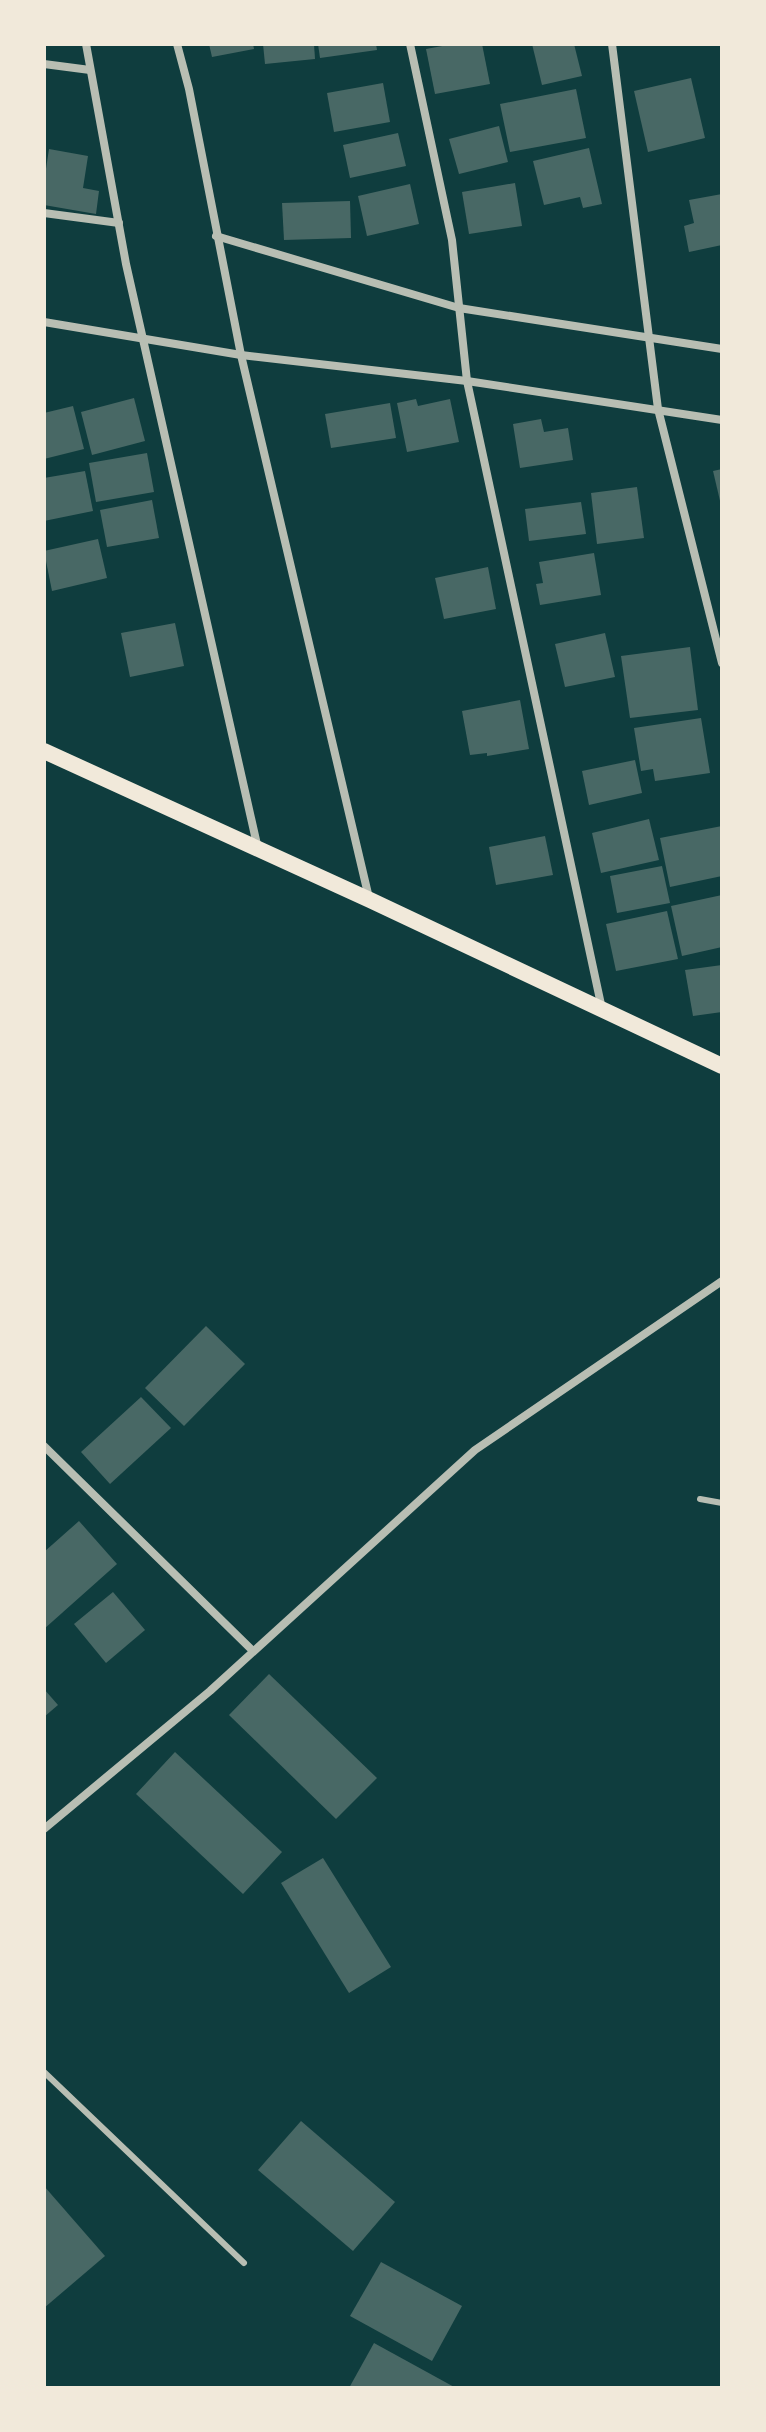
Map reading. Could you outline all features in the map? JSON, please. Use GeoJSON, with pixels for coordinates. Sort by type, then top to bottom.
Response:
{"type":"FeatureCollection","features":[{"type":"Feature","properties":{"kind":"main road"},"geometry":{"type":"LineString","coordinates":[[44,751],[722,1066]]}},
{"type":"Feature","properties":{"kind":"street"},"geometry":{"type":"LineString","coordinates":[[86,44],[126,264],[258,850]]}},
{"type":"Feature","properties":{"kind":"street"},"geometry":{"type":"LineString","coordinates":[[177,44],[189,89],[241,355],[370,900]]}},
{"type":"Feature","properties":{"kind":"street"},"geometry":{"type":"LineString","coordinates":[[410,44],[452,240],[467,381],[603,1010]]}},
{"type":"Feature","properties":{"kind":"street"},"geometry":{"type":"LineString","coordinates":[[612,44],[658,409],[722,663]]}},
{"type":"Feature","properties":{"kind":"street"},"geometry":{"type":"LineString","coordinates":[[44,64],[90,70]]}},
{"type":"Feature","properties":{"kind":"street"},"geometry":{"type":"LineString","coordinates":[[44,213],[119,223]]}},
{"type":"Feature","properties":{"kind":"street"},"geometry":{"type":"LineString","coordinates":[[216,236],[459,308],[722,349]]}},
{"type":"Feature","properties":{"kind":"street"},"geometry":{"type":"LineString","coordinates":[[44,322],[241,355],[467,381],[722,420]]}},
{"type":"Feature","properties":{"kind":"street"},"geometry":{"type":"LineString","coordinates":[[44,1829],[210,1691],[475,1450],[722,1281]]}},
{"type":"Feature","properties":{"kind":"street"},"geometry":{"type":"LineString","coordinates":[[44,1446],[253,1651]]}},
{"type":"Feature","properties":{"kind":"lane"},"geometry":{"type":"LineString","coordinates":[[700,1499],[722,1503]]}},
{"type":"Feature","properties":{"kind":"lane"},"geometry":{"type":"LineString","coordinates":[[44,2072],[244,2263]]}},
{"type":"Feature","properties":{"kind":"building"},"geometry":{"type":"Polygon","coordinates":[[[209,44],[253,44],[254,49],[212,57],[209,44]]]}},
{"type":"Feature","properties":{"kind":"building"},"geometry":{"type":"Polygon","coordinates":[[[263,44],[314,44],[315,59],[265,64],[263,44]]]}},
{"type":"Feature","properties":{"kind":"building"},"geometry":{"type":"Polygon","coordinates":[[[318,44],[376,44],[377,50],[320,58],[318,44]]]}},
{"type":"Feature","properties":{"kind":"building"},"geometry":{"type":"Polygon","coordinates":[[[453,44],[482,44],[490,84],[435,94],[426,49],[453,44]]]}},
{"type":"Feature","properties":{"kind":"building"},"geometry":{"type":"Polygon","coordinates":[[[532,44],[574,44],[582,76],[542,85],[532,44]]]}},
{"type":"Feature","properties":{"kind":"building"},"geometry":{"type":"Polygon","coordinates":[[[691,78],[705,138],[648,152],[634,91],[691,78]]]}},
{"type":"Feature","properties":{"kind":"building"},"geometry":{"type":"Polygon","coordinates":[[[383,83],[390,122],[334,132],[327,93],[383,83]]]}},
{"type":"Feature","properties":{"kind":"building"},"geometry":{"type":"Polygon","coordinates":[[[576,89],[586,138],[510,152],[500,104],[576,89]]]}},
{"type":"Feature","properties":{"kind":"building"},"geometry":{"type":"Polygon","coordinates":[[[499,126],[508,162],[459,174],[449,139],[499,126]]]}},
{"type":"Feature","properties":{"kind":"building"},"geometry":{"type":"Polygon","coordinates":[[[398,133],[406,166],[350,178],[343,145],[398,133]]]}},
{"type":"Feature","properties":{"kind":"building"},"geometry":{"type":"Polygon","coordinates":[[[589,148],[602,204],[583,208],[580,197],[544,205],[533,161],[589,148]]]}},
{"type":"Feature","properties":{"kind":"building"},"geometry":{"type":"Polygon","coordinates":[[[49,149],[88,156],[83,188],[99,191],[96,214],[44,205],[49,149]]]}},
{"type":"Feature","properties":{"kind":"building"},"geometry":{"type":"Polygon","coordinates":[[[515,183],[522,226],[469,234],[462,192],[515,183]]]}},
{"type":"Feature","properties":{"kind":"building"},"geometry":{"type":"Polygon","coordinates":[[[410,184],[419,224],[367,236],[358,196],[410,184]]]}},
{"type":"Feature","properties":{"kind":"building"},"geometry":{"type":"Polygon","coordinates":[[[722,194],[722,245],[689,252],[684,226],[694,223],[689,200],[722,194]]]}},
{"type":"Feature","properties":{"kind":"building"},"geometry":{"type":"Polygon","coordinates":[[[350,201],[351,238],[284,240],[282,203],[350,201]]]}},
{"type":"Feature","properties":{"kind":"building"},"geometry":{"type":"Polygon","coordinates":[[[134,398],[145,441],[92,455],[81,412],[134,398]]]}},
{"type":"Feature","properties":{"kind":"building"},"geometry":{"type":"Polygon","coordinates":[[[416,399],[418,406],[450,399],[459,442],[407,452],[397,403],[416,399]]]}},
{"type":"Feature","properties":{"kind":"building"},"geometry":{"type":"Polygon","coordinates":[[[390,403],[396,438],[331,448],[325,414],[390,403]]]}},
{"type":"Feature","properties":{"kind":"building"},"geometry":{"type":"Polygon","coordinates":[[[73,406],[84,449],[44,459],[44,413],[73,406]]]}},
{"type":"Feature","properties":{"kind":"building"},"geometry":{"type":"Polygon","coordinates":[[[541,419],[544,432],[568,428],[573,460],[520,468],[513,424],[541,419]]]}},
{"type":"Feature","properties":{"kind":"building"},"geometry":{"type":"Polygon","coordinates":[[[147,453],[154,492],[96,502],[89,463],[147,453]]]}},
{"type":"Feature","properties":{"kind":"building"},"geometry":{"type":"Polygon","coordinates":[[[722,469],[722,505],[721,505],[713,471],[722,469]]]}},
{"type":"Feature","properties":{"kind":"building"},"geometry":{"type":"Polygon","coordinates":[[[85,471],[93,511],[44,521],[44,478],[85,471]]]}},
{"type":"Feature","properties":{"kind":"building"},"geometry":{"type":"Polygon","coordinates":[[[637,487],[644,538],[597,544],[591,493],[637,487]]]}},
{"type":"Feature","properties":{"kind":"building"},"geometry":{"type":"Polygon","coordinates":[[[152,500],[159,538],[107,547],[100,510],[152,500]]]}},
{"type":"Feature","properties":{"kind":"building"},"geometry":{"type":"Polygon","coordinates":[[[581,502],[586,534],[529,541],[525,509],[581,502]]]}},
{"type":"Feature","properties":{"kind":"building"},"geometry":{"type":"Polygon","coordinates":[[[98,539],[107,578],[52,591],[44,551],[98,539]]]}},
{"type":"Feature","properties":{"kind":"building"},"geometry":{"type":"Polygon","coordinates":[[[594,553],[601,595],[540,605],[536,584],[543,583],[539,562],[594,553]]]}},
{"type":"Feature","properties":{"kind":"building"},"geometry":{"type":"Polygon","coordinates":[[[488,567],[496,609],[444,619],[435,578],[488,567]]]}},
{"type":"Feature","properties":{"kind":"building"},"geometry":{"type":"Polygon","coordinates":[[[175,623],[184,666],[130,677],[121,633],[175,623]]]}},
{"type":"Feature","properties":{"kind":"building"},"geometry":{"type":"Polygon","coordinates":[[[605,633],[615,677],[565,687],[555,644],[605,633]]]}},
{"type":"Feature","properties":{"kind":"building"},"geometry":{"type":"Polygon","coordinates":[[[690,647],[698,710],[630,718],[621,656],[690,647]]]}},
{"type":"Feature","properties":{"kind":"building"},"geometry":{"type":"Polygon","coordinates":[[[520,700],[529,749],[487,756],[487,753],[470,755],[462,711],[520,700]]]}},
{"type":"Feature","properties":{"kind":"building"},"geometry":{"type":"Polygon","coordinates":[[[701,718],[710,773],[655,781],[653,769],[641,771],[634,728],[701,718]]]}},
{"type":"Feature","properties":{"kind":"building"},"geometry":{"type":"Polygon","coordinates":[[[635,760],[642,793],[589,805],[582,771],[635,760]]]}},
{"type":"Feature","properties":{"kind":"building"},"geometry":{"type":"Polygon","coordinates":[[[649,819],[659,860],[601,873],[592,833],[649,819]]]}},
{"type":"Feature","properties":{"kind":"building"},"geometry":{"type":"Polygon","coordinates":[[[722,826],[722,876],[670,887],[660,838],[722,826]]]}},
{"type":"Feature","properties":{"kind":"building"},"geometry":{"type":"Polygon","coordinates":[[[545,836],[553,875],[496,885],[489,847],[545,836]]]}},
{"type":"Feature","properties":{"kind":"building"},"geometry":{"type":"Polygon","coordinates":[[[662,866],[670,903],[617,913],[610,876],[662,866]]]}},
{"type":"Feature","properties":{"kind":"building"},"geometry":{"type":"Polygon","coordinates":[[[722,895],[722,947],[682,956],[671,906],[722,895]]]}},
{"type":"Feature","properties":{"kind":"building"},"geometry":{"type":"Polygon","coordinates":[[[667,911],[678,959],[616,971],[606,924],[667,911]]]}},
{"type":"Feature","properties":{"kind":"building"},"geometry":{"type":"Polygon","coordinates":[[[722,965],[722,1012],[693,1016],[685,970],[722,965]]]}},
{"type":"Feature","properties":{"kind":"building"},"geometry":{"type":"Polygon","coordinates":[[[206,1326],[245,1364],[184,1426],[145,1388],[206,1326]]]}},
{"type":"Feature","properties":{"kind":"building"},"geometry":{"type":"Polygon","coordinates":[[[141,1397],[171,1428],[110,1484],[81,1452],[141,1397]]]}},
{"type":"Feature","properties":{"kind":"building"},"geometry":{"type":"Polygon","coordinates":[[[79,1521],[117,1564],[44,1629],[44,1552],[79,1521]]]}},
{"type":"Feature","properties":{"kind":"building"},"geometry":{"type":"Polygon","coordinates":[[[113,1592],[145,1630],[106,1663],[74,1624],[113,1592]]]}},
{"type":"Feature","properties":{"kind":"building"},"geometry":{"type":"Polygon","coordinates":[[[269,1674],[377,1778],[336,1819],[229,1715],[269,1674]]]}},
{"type":"Feature","properties":{"kind":"building"},"geometry":{"type":"Polygon","coordinates":[[[44,1689],[58,1705],[44,1717],[44,1689]]]}},
{"type":"Feature","properties":{"kind":"building"},"geometry":{"type":"Polygon","coordinates":[[[175,1752],[282,1852],[243,1894],[136,1794],[175,1752]]]}},
{"type":"Feature","properties":{"kind":"building"},"geometry":{"type":"Polygon","coordinates":[[[323,1858],[391,1967],[349,1993],[281,1883],[323,1858]]]}},
{"type":"Feature","properties":{"kind":"building"},"geometry":{"type":"Polygon","coordinates":[[[301,2121],[395,2202],[353,2251],[258,2170],[301,2121]]]}},
{"type":"Feature","properties":{"kind":"building"},"geometry":{"type":"Polygon","coordinates":[[[44,2186],[105,2256],[44,2308],[44,2186]]]}},
{"type":"Feature","properties":{"kind":"building"},"geometry":{"type":"Polygon","coordinates":[[[381,2262],[462,2306],[432,2361],[350,2316],[381,2262]]]}},
{"type":"Feature","properties":{"kind":"building"},"geometry":{"type":"Polygon","coordinates":[[[374,2343],[456,2388],[349,2388],[374,2343]]]}}]}
